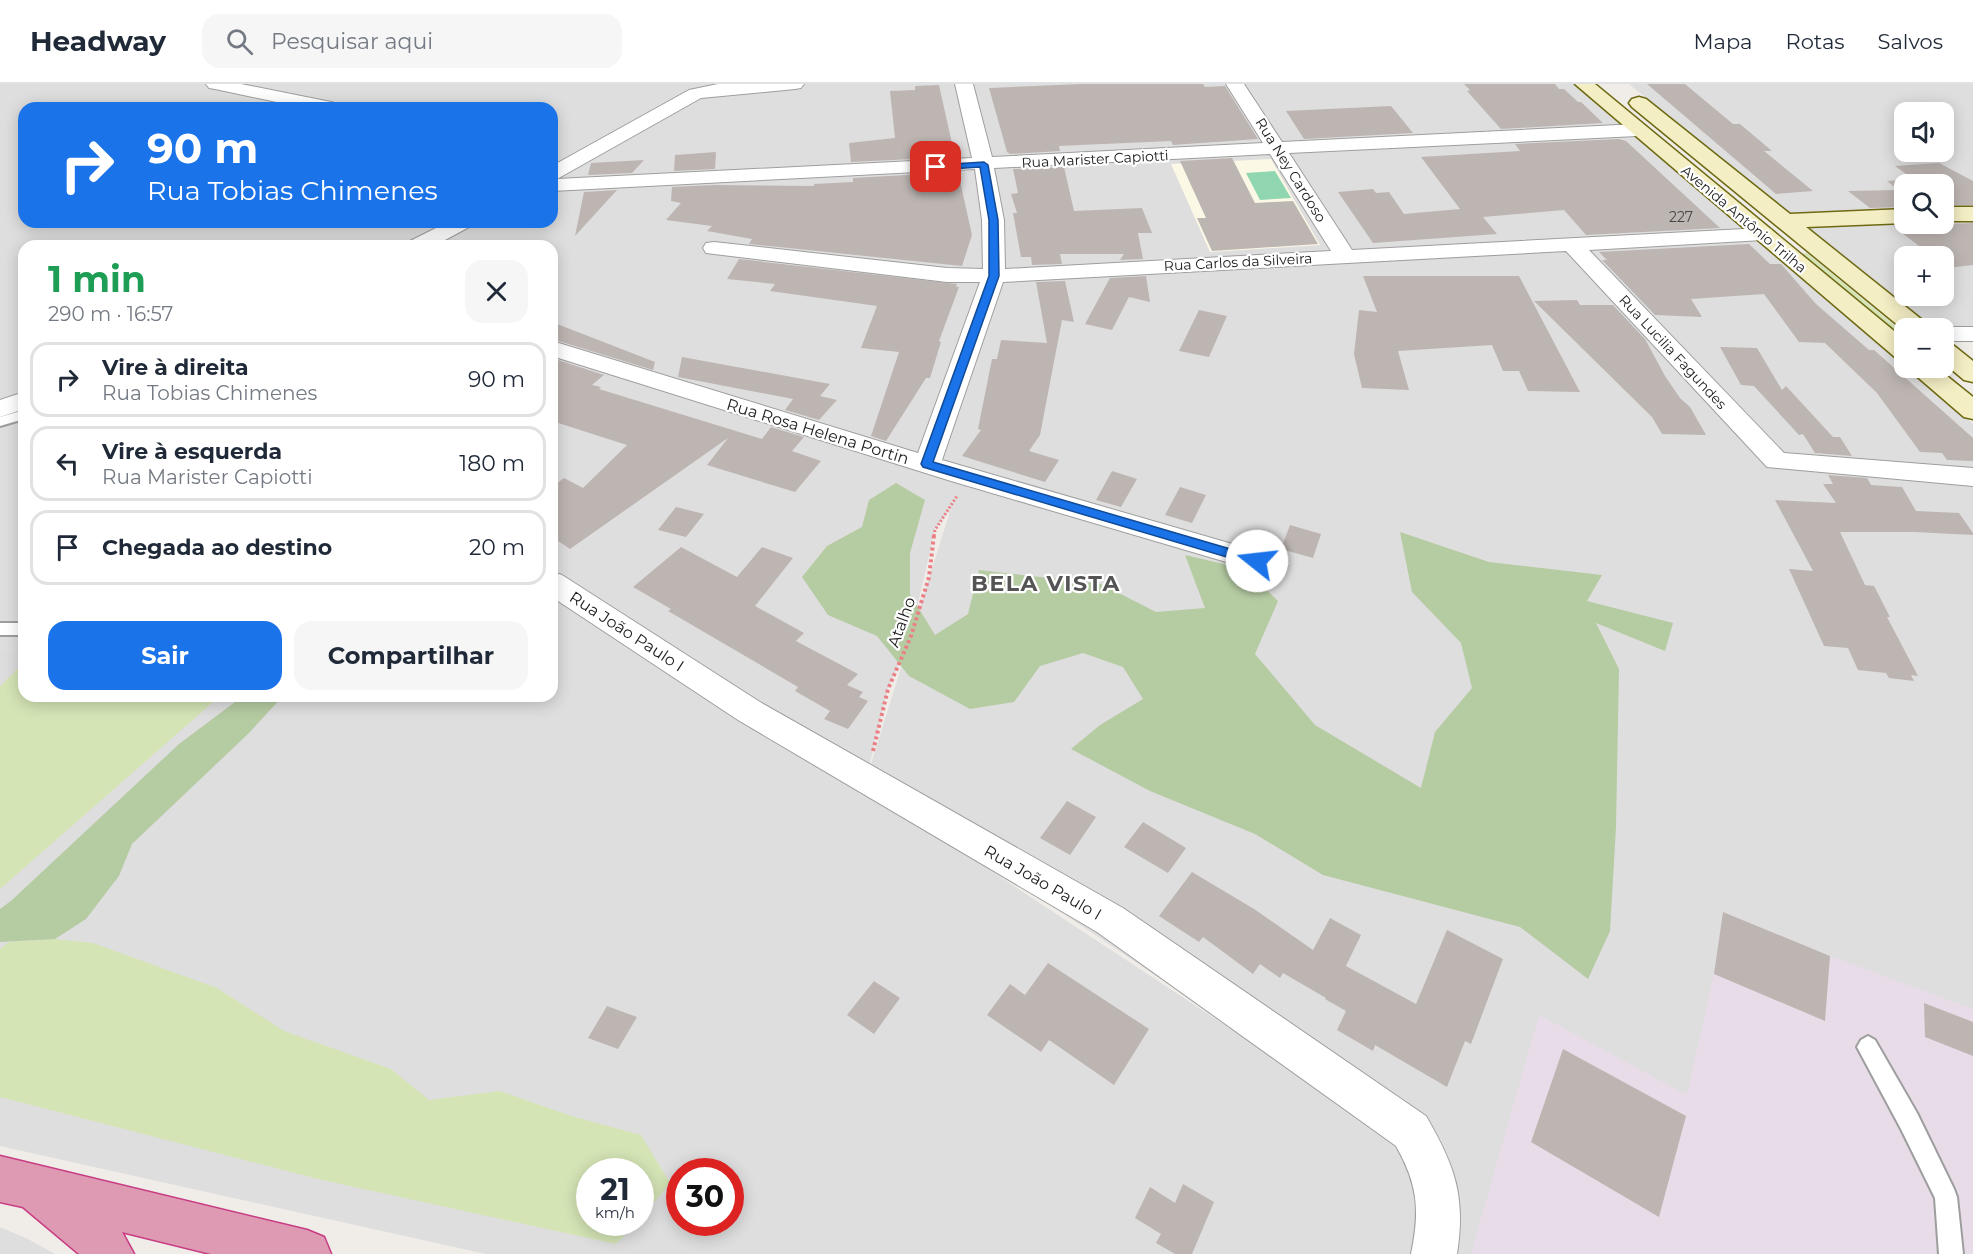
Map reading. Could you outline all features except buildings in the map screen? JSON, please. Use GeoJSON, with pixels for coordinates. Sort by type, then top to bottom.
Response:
{"type":"FeatureCollection","features":[{"type":"Feature","properties":{"kind":"highway"},"geometry":{"type":"LineString","coordinates":[[16,1183],[94,1236],[110,1254]]}},
{"type":"Feature","properties":{"kind":"highway"},"geometry":{"type":"LineString","coordinates":[[16,1183],[307,1254]]}},
{"type":"Feature","properties":{"kind":"main road","name":"Avenida Antônio Trilha"},"geometry":{"type":"LineString","coordinates":[[1584,84],[1894,344]]}},
{"type":"Feature","properties":{"kind":"main road","name":"Avenida Antônio Trilha"},"geometry":{"type":"LineString","coordinates":[[1625,91],[1905,318]]}},
{"type":"Feature","properties":{"kind":"main road"},"geometry":{"type":"LineString","coordinates":[[1954,214],[1973,214]]}},
{"type":"Feature","properties":{"kind":"main road"},"geometry":{"type":"LineString","coordinates":[[1785,221],[1894,216]]}},
{"type":"Feature","properties":{"kind":"main road"},"geometry":{"type":"LineString","coordinates":[[1954,358],[1973,374]]}},
{"type":"Feature","properties":{"kind":"main road"},"geometry":{"type":"LineString","coordinates":[[1934,378],[1973,411]]}},
{"type":"Feature","properties":{"kind":"street"},"geometry":{"type":"LineString","coordinates":[[215,84],[302,102]]}},
{"type":"Feature","properties":{"kind":"street"},"geometry":{"type":"LineString","coordinates":[[558,167],[702,92],[795,84]]}},
{"type":"Feature","properties":{"kind":"street"},"geometry":{"type":"LineString","coordinates":[[927,464],[994,276],[993,220],[984,165],[964,84]]}},
{"type":"Feature","properties":{"kind":"street","name":"Rua Ney Cardoso"},"geometry":{"type":"LineString","coordinates":[[1235,84],[1345,256]]}},
{"type":"Feature","properties":{"kind":"street","name":"Rua Marister Capiotti"},"geometry":{"type":"LineString","coordinates":[[558,185],[984,165],[1638,130]]}},
{"type":"Feature","properties":{"kind":"street"},"geometry":{"type":"LineString","coordinates":[[428,240],[447,228]]}},
{"type":"Feature","properties":{"kind":"street","name":"Rua Carlos da Silveira"},"geometry":{"type":"LineString","coordinates":[[714,248],[947,275],[994,276],[1763,234]]}},
{"type":"Feature","properties":{"kind":"street","name":"Rua Lucilia Fagundes"},"geometry":{"type":"LineString","coordinates":[[1570,243],[1776,461],[1973,477]]}},
{"type":"Feature","properties":{"kind":"street"},"geometry":{"type":"LineString","coordinates":[[1954,334],[1973,334]]}},
{"type":"Feature","properties":{"kind":"street","name":"Rua Rosa Helena Portin"},"geometry":{"type":"LineString","coordinates":[[558,350],[961,475],[1257,561]]}},
{"type":"Feature","properties":{"kind":"street"},"geometry":{"type":"LineString","coordinates":[[0,409],[18,402]]}},
{"type":"Feature","properties":{"kind":"street","name":"Rua João Paulo I"},"geometry":{"type":"LineString","coordinates":[[558,587],[749,711],[866,781],[1110,920],[1411,1131],[1430,1162],[1439,1196],[1440,1227],[1434,1254]]}},
{"type":"Feature","properties":{"kind":"lane"},"geometry":{"type":"LineString","coordinates":[[0,422],[18,416]]}},
{"type":"Feature","properties":{"kind":"lane"},"geometry":{"type":"LineString","coordinates":[[0,629],[18,628]]}},
{"type":"Feature","properties":{"kind":"lane"},"geometry":{"type":"LineString","coordinates":[[1868,1047],[1910,1121],[1946,1197],[1951,1254]]}},
{"type":"Feature","properties":{"kind":"path","name":"Atalho"},"geometry":{"type":"LineString","coordinates":[[866,781],[888,689],[911,636],[929,577],[935,530],[956,499],[961,475]]}},
{"type":"Feature","properties":{"kind":"shaded area"},"geometry":{"type":"Polygon","coordinates":[[[0,84],[1582,84],[1763,234],[1894,352],[1894,378],[1922,378],[1973,424],[1973,1254],[486,1254],[0,1146],[0,412],[18,405],[18,702],[558,702],[558,240],[18,240],[18,403],[0,409],[0,84]],[[951,508],[935,529],[913,626],[914,626],[951,508]],[[909,642],[888,689],[869,767],[870,767],[909,642]],[[765,722],[1323,1088],[866,781],[765,722]]]}},
{"type":"Feature","properties":{"kind":"shaded area"},"geometry":{"type":"Polygon","coordinates":[[[1629,84],[1973,84],[1973,209],[1954,210],[1954,174],[1894,174],[1894,211],[1803,215],[1789,213],[1629,84]]]}},
{"type":"Feature","properties":{"kind":"shaded area"},"geometry":{"type":"Polygon","coordinates":[[[1271,159],[1320,245],[1210,252],[1171,164],[1271,159]]]}},
{"type":"Feature","properties":{"kind":"shaded area"},"geometry":{"type":"Polygon","coordinates":[[[1954,218],[1973,218],[1973,328],[1954,328],[1954,318],[1918,318],[1903,306],[1954,306],[1954,246],[1894,246],[1894,298],[1808,228],[1815,224],[1894,220],[1894,234],[1954,234],[1954,218]]]}},
{"type":"Feature","properties":{"kind":"shaded area"},"geometry":{"type":"Polygon","coordinates":[[[0,650],[18,653],[18,668],[0,686],[0,650]]]}},
{"type":"Feature","properties":{"kind":"shaded area"},"geometry":{"type":"Polygon","coordinates":[[[1723,912],[1830,956],[1973,1009],[1973,1254],[1471,1254],[1539,1015],[1687,1095],[1714,974],[1723,912]]]}},
{"type":"Feature","properties":{"kind":"shaded area"},"geometry":{"type":"Polygon","coordinates":[[[0,1227],[28,1239],[55,1254],[0,1254],[0,1227]]]}},
{"type":"Feature","properties":{"kind":"green space"},"geometry":{"type":"Polygon","coordinates":[[[1275,171],[1291,198],[1260,200],[1246,173],[1275,171]]]}},
{"type":"Feature","properties":{"kind":"green space"},"geometry":{"type":"Polygon","coordinates":[[[1807,253],[1894,325],[1894,332],[1799,254],[1807,253]]]}},
{"type":"Feature","properties":{"kind":"green space"},"geometry":{"type":"Polygon","coordinates":[[[896,483],[925,500],[910,553],[910,594],[935,635],[968,614],[979,570],[1101,584],[1156,612],[1205,608],[1185,555],[1245,569],[1278,601],[1255,654],[1315,725],[1421,788],[1435,732],[1472,688],[1461,643],[1412,592],[1400,532],[1489,562],[1602,575],[1587,601],[1673,623],[1665,651],[1596,623],[1619,669],[1616,827],[1610,931],[1588,979],[1520,927],[1323,875],[1255,834],[1150,791],[1071,749],[1100,725],[1143,699],[1123,667],[1083,653],[1040,666],[1014,702],[970,709],[909,676],[877,636],[828,615],[802,577],[827,546],[862,527],[869,500],[896,483]]]}},
{"type":"Feature","properties":{"kind":"green space"},"geometry":{"type":"Polygon","coordinates":[[[18,668],[18,702],[213,702],[0,889],[0,686],[18,668]]]}},
{"type":"Feature","properties":{"kind":"green space"},"geometry":{"type":"Polygon","coordinates":[[[235,702],[277,702],[249,733],[132,844],[119,876],[86,919],[55,939],[0,942],[0,909],[179,744],[235,702]]]}},
{"type":"Feature","properties":{"kind":"green space"},"geometry":{"type":"Polygon","coordinates":[[[55,939],[93,943],[217,988],[284,1031],[391,1069],[429,1100],[500,1091],[571,1116],[641,1135],[666,1176],[666,1188],[654,1202],[654,1158],[576,1158],[576,1235],[318,1179],[0,1097],[0,949],[9,942],[55,939]]]}},
{"type":"Feature","properties":{"kind":"green space"},"geometry":{"type":"Polygon","coordinates":[[[579,1236],[624,1236],[616,1244],[579,1236]]]}},
{"type":"Feature","properties":{"kind":"district","name":"BELA VISTA"},"geometry":{"type":"Point","coordinates":[1046,583]}},
{"type":"Feature","properties":{"kind":"route"},"geometry":{"type":"LineString","coordinates":[[936,167],[984,165],[993,220],[994,276],[927,464],[1257,561]]}}]}
